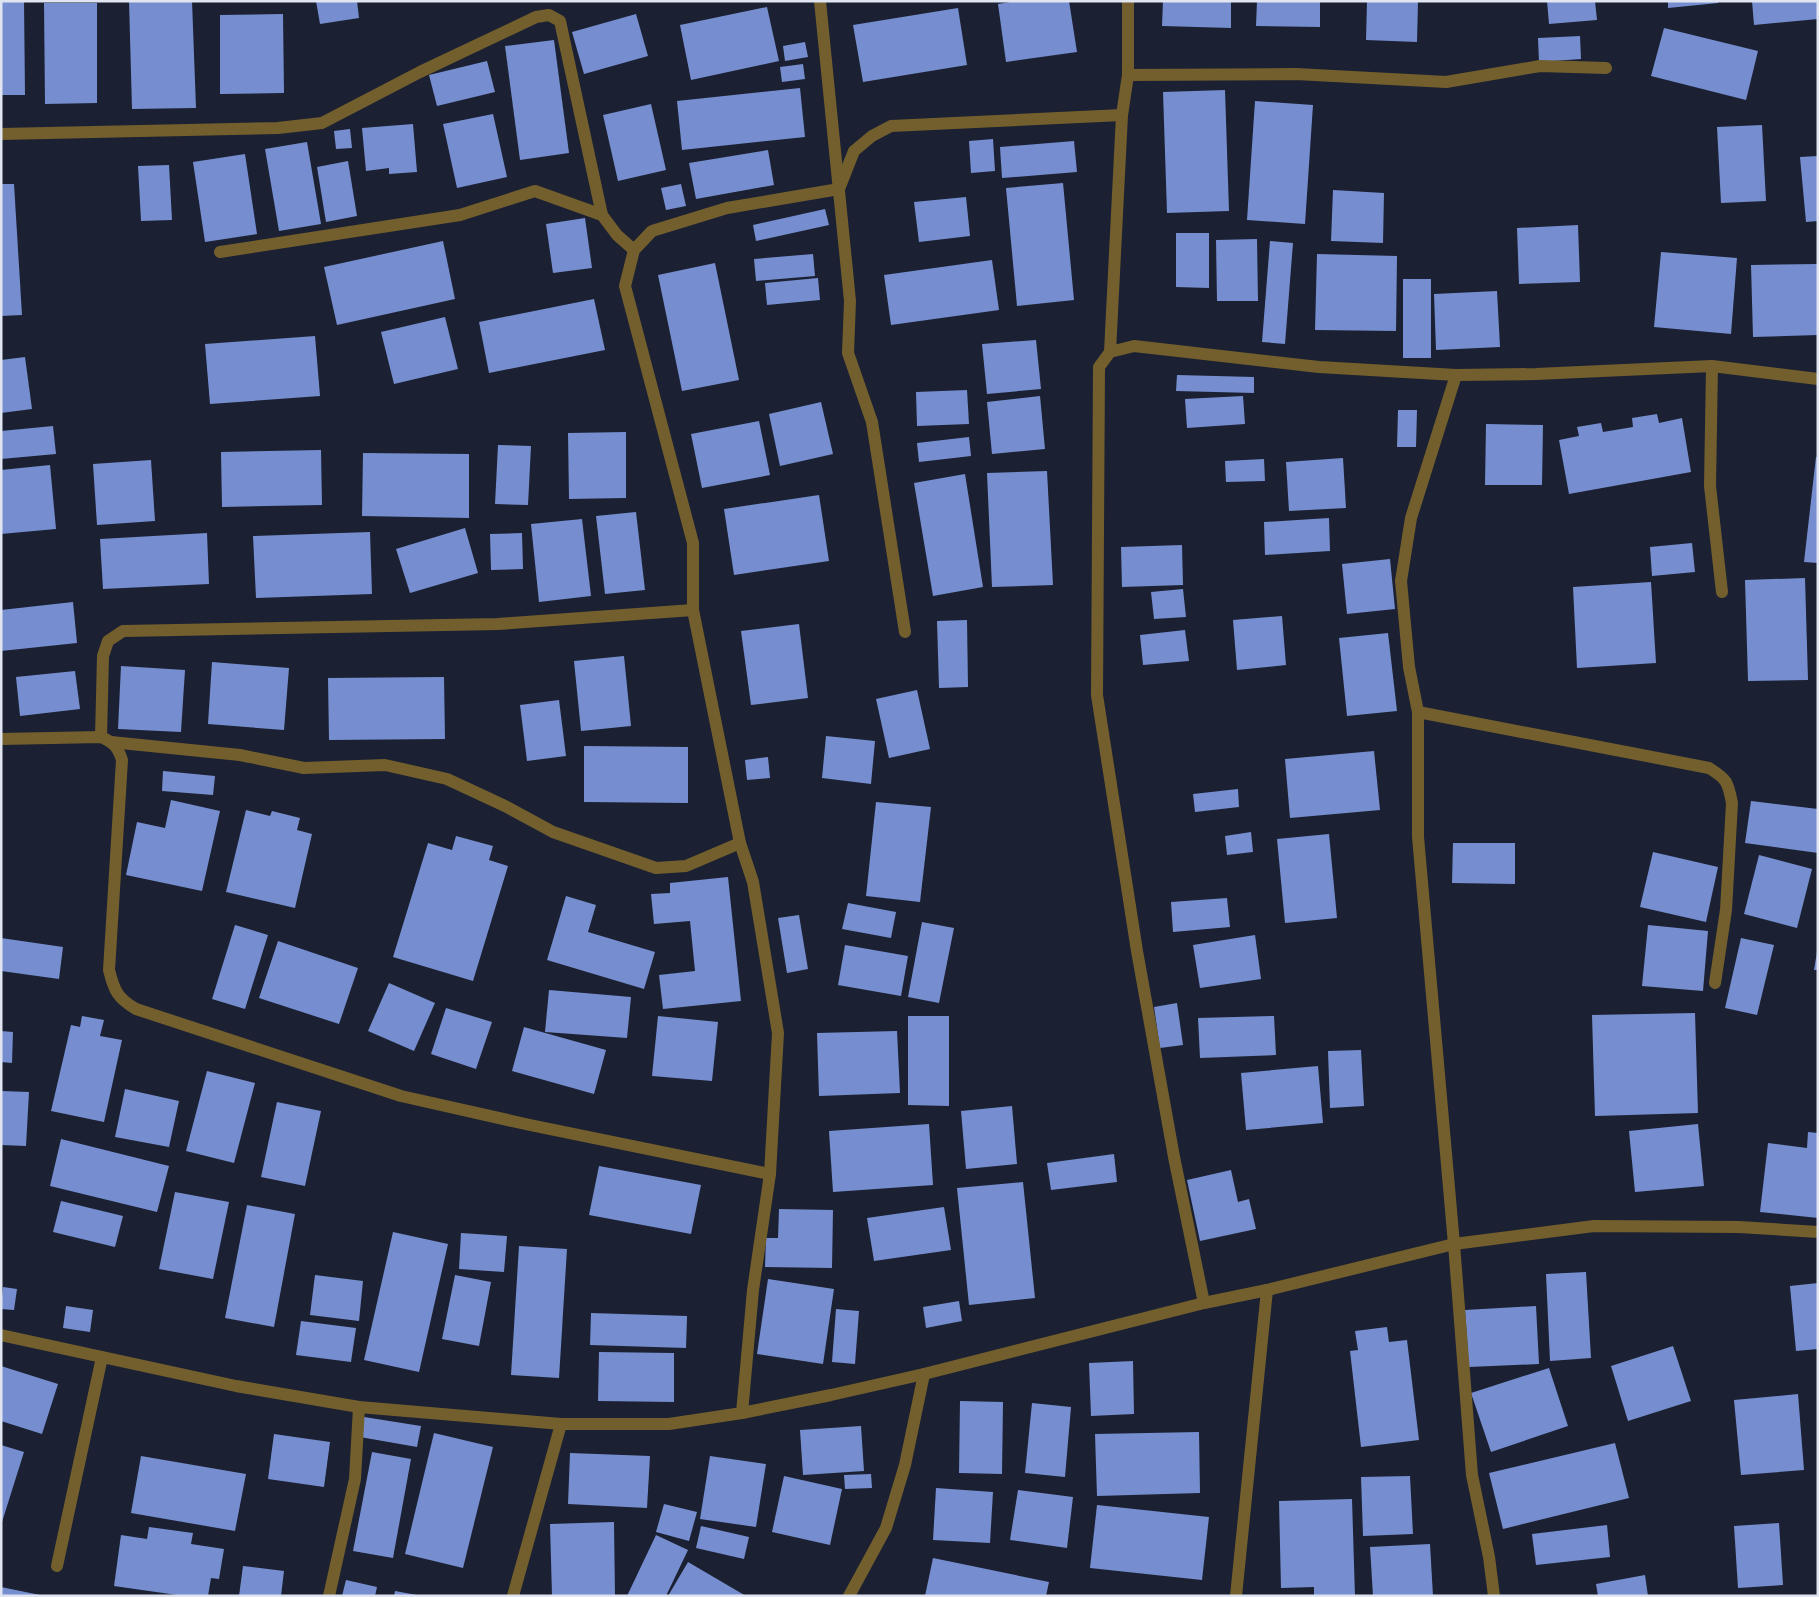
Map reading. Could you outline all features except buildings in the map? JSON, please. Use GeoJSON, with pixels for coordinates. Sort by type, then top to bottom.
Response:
{"type":"FeatureCollection","features":[{"type":"Feature","properties":{"kind":"street"},"geometry":{"type":"LineString","coordinates":[[820,1],[850,301],[848,353],[872,422],[905,632]]}},
{"type":"Feature","properties":{"kind":"street"},"geometry":{"type":"LineString","coordinates":[[1128,1],[1128,75],[1122,115],[1110,352],[1099,367],[1096,695],[1137,951],[1174,1157],[1204,1303]]}},
{"type":"Feature","properties":{"kind":"street"},"geometry":{"type":"LineString","coordinates":[[1,134],[278,128],[322,123],[438,63],[536,17],[549,15],[560,21],[602,215],[617,235],[634,250]]}},
{"type":"Feature","properties":{"kind":"street"},"geometry":{"type":"LineString","coordinates":[[1128,75],[1296,74],[1446,82],[1540,66],[1606,68]]}},
{"type":"Feature","properties":{"kind":"street"},"geometry":{"type":"LineString","coordinates":[[839,188],[854,151],[872,136],[891,126],[1122,115]]}},
{"type":"Feature","properties":{"kind":"street"},"geometry":{"type":"LineString","coordinates":[[742,1413],[753,1290],[770,1174],[778,1033],[753,882],[740,843],[693,610],[693,543],[625,286],[634,250],[652,231],[727,208],[839,188]]}},
{"type":"Feature","properties":{"kind":"street"},"geometry":{"type":"LineString","coordinates":[[220,252],[460,215],[535,191],[602,215]]}},
{"type":"Feature","properties":{"kind":"street"},"geometry":{"type":"LineString","coordinates":[[1110,352],[1134,346],[1319,367],[1456,375],[1536,374],[1712,366],[1818,379]]}},
{"type":"Feature","properties":{"kind":"street"},"geometry":{"type":"LineString","coordinates":[[1712,366],[1710,486],[1722,592]]}},
{"type":"Feature","properties":{"kind":"street"},"geometry":{"type":"LineString","coordinates":[[1456,375],[1410,518],[1401,581],[1409,667],[1418,712],[1418,837],[1454,1244],[1472,1475],[1489,1556],[1494,1596]]}},
{"type":"Feature","properties":{"kind":"street"},"geometry":{"type":"LineString","coordinates":[[693,610],[498,624],[123,631],[108,641],[103,656],[106,739],[119,750],[122,760],[109,970],[113,986],[118,995],[124,1002],[136,1009],[401,1096],[530,1125],[770,1174]]}},
{"type":"Feature","properties":{"kind":"street"},"geometry":{"type":"LineString","coordinates":[[1418,712],[1709,768],[1724,777],[1730,789],[1732,803],[1726,910],[1715,983]]}},
{"type":"Feature","properties":{"kind":"street"},"geometry":{"type":"LineString","coordinates":[[1,739],[106,739],[240,755],[304,768],[385,765],[448,779],[505,806],[553,832],[656,868],[686,866],[740,843]]}},
{"type":"Feature","properties":{"kind":"street"},"geometry":{"type":"LineString","coordinates":[[1,1335],[236,1386],[358,1407],[561,1424],[669,1424],[742,1413],[924,1374],[1204,1303],[1267,1290],[1454,1244],[1594,1226],[1740,1227],[1818,1232]]}},
{"type":"Feature","properties":{"kind":"street"},"geometry":{"type":"LineString","coordinates":[[1236,1596],[1267,1290]]}},
{"type":"Feature","properties":{"kind":"street"},"geometry":{"type":"LineString","coordinates":[[58,1566],[102,1357]]}},
{"type":"Feature","properties":{"kind":"street"},"geometry":{"type":"LineString","coordinates":[[849,1596],[886,1528],[905,1465],[924,1374]]}},
{"type":"Feature","properties":{"kind":"street"},"geometry":{"type":"LineString","coordinates":[[328,1596],[355,1479],[358,1407]]}},
{"type":"Feature","properties":{"kind":"street"},"geometry":{"type":"LineString","coordinates":[[513,1596],[561,1424]]}}]}
